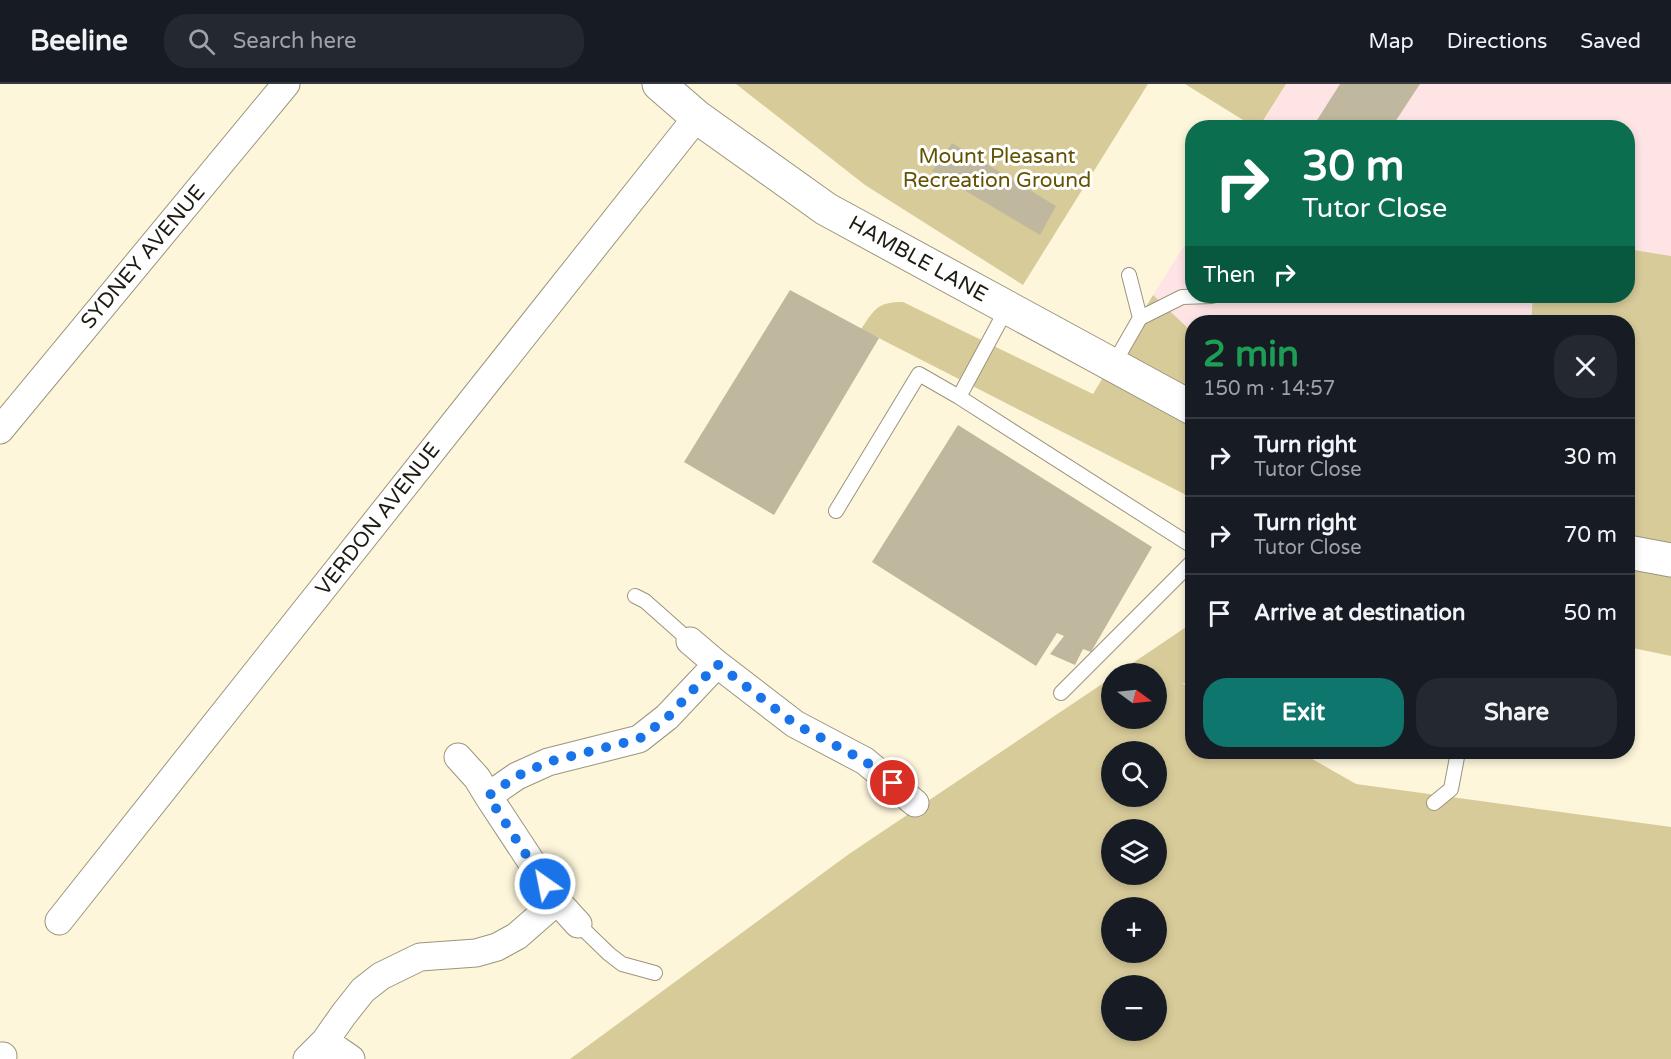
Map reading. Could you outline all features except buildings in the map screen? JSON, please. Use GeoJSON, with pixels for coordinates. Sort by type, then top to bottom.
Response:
{"type":"FeatureCollection","features":[{"type":"Feature","properties":{"kind":"main road","name":"HAMBLE LANE"},"geometry":{"type":"LineString","coordinates":[[659,84],[697,117],[826,209],[1185,404]]}},
{"type":"Feature","properties":{"kind":"main road"},"geometry":{"type":"LineString","coordinates":[[1635,553],[1671,561]]}},
{"type":"Feature","properties":{"kind":"street","name":"SYDNEY AVENUE"},"geometry":{"type":"LineString","coordinates":[[4,415],[286,84]]}},
{"type":"Feature","properties":{"kind":"street","name":"VERDON AVENUE"},"geometry":{"type":"LineString","coordinates":[[59,921],[697,117]]}},
{"type":"Feature","properties":{"kind":"street"},"geometry":{"type":"LineString","coordinates":[[690,641],[795,724],[865,761],[915,802]]}},
{"type":"Feature","properties":{"kind":"street"},"geometry":{"type":"LineString","coordinates":[[488,796],[517,776],[548,762],[639,739],[668,717],[717,664]]}},
{"type":"Feature","properties":{"kind":"street"},"geometry":{"type":"LineString","coordinates":[[458,757],[477,778],[557,901],[578,924]]}},
{"type":"Feature","properties":{"kind":"street"},"geometry":{"type":"LineString","coordinates":[[351,1059],[316,1050],[363,990],[381,976],[420,957],[476,953],[497,947],[517,936],[557,901]]}},
{"type":"Feature","properties":{"kind":"lane"},"geometry":{"type":"LineString","coordinates":[[1129,275],[1140,318]]}},
{"type":"Feature","properties":{"kind":"lane"},"geometry":{"type":"LineString","coordinates":[[1113,365],[1140,318],[1185,297]]}},
{"type":"Feature","properties":{"kind":"lane"},"geometry":{"type":"LineString","coordinates":[[959,397],[1007,308]]}},
{"type":"Feature","properties":{"kind":"lane"},"geometry":{"type":"LineString","coordinates":[[836,510],[919,374],[959,397],[1185,542]]}},
{"type":"Feature","properties":{"kind":"lane"},"geometry":{"type":"LineString","coordinates":[[1061,693],[1185,569]]}},
{"type":"Feature","properties":{"kind":"lane"},"geometry":{"type":"LineString","coordinates":[[635,596],[645,601],[690,641]]}},
{"type":"Feature","properties":{"kind":"lane"},"geometry":{"type":"LineString","coordinates":[[1434,803],[1451,789],[1457,759]]}},
{"type":"Feature","properties":{"kind":"lane"},"geometry":{"type":"LineString","coordinates":[[578,924],[622,964],[655,973]]}},
{"type":"Feature","properties":{"kind":"shaded area"},"geometry":{"type":"Polygon","coordinates":[[[1286,84],[1671,84],[1671,256],[1635,250],[1635,120],[1264,120],[1286,84]]]}},
{"type":"Feature","properties":{"kind":"shaded area"},"geometry":{"type":"Polygon","coordinates":[[[1185,244],[1185,303],[1532,303],[1532,315],[1185,315],[1185,325],[1153,295],[1185,244]]]}},
{"type":"Feature","properties":{"kind":"green space","name":"Mount Pleasant Recreation Ground"},"geometry":{"type":"Polygon","coordinates":[[[736,84],[1148,84],[1023,285],[865,185],[736,84]]]}},
{"type":"Feature","properties":{"kind":"green space"},"geometry":{"type":"Polygon","coordinates":[[[1185,84],[1286,84],[1263,120],[1243,120],[1185,84]]]}},
{"type":"Feature","properties":{"kind":"green space"},"geometry":{"type":"Polygon","coordinates":[[[1635,250],[1671,256],[1671,656],[1635,648],[1635,315],[1532,315],[1532,303],[1635,303],[1635,250]]]}},
{"type":"Feature","properties":{"kind":"green space"},"geometry":{"type":"Polygon","coordinates":[[[1153,295],[1185,325],[1185,494],[861,329],[882,305],[903,302],[1093,394],[1153,295]]]}},
{"type":"Feature","properties":{"kind":"green space"},"geometry":{"type":"Polygon","coordinates":[[[1185,628],[1185,683],[1182,683],[1185,685],[1185,759],[1312,759],[1356,784],[1671,827],[1671,1059],[570,1059],[849,854],[1101,685],[1101,729],[1167,729],[1167,663],[1133,663],[1185,628]]]}},
{"type":"Feature","properties":{"kind":"route"},"geometry":{"type":"LineString","coordinates":[[545,884],[488,796],[517,776],[548,762],[639,739],[668,717],[717,664],[795,724],[865,761],[893,783]]}}]}
